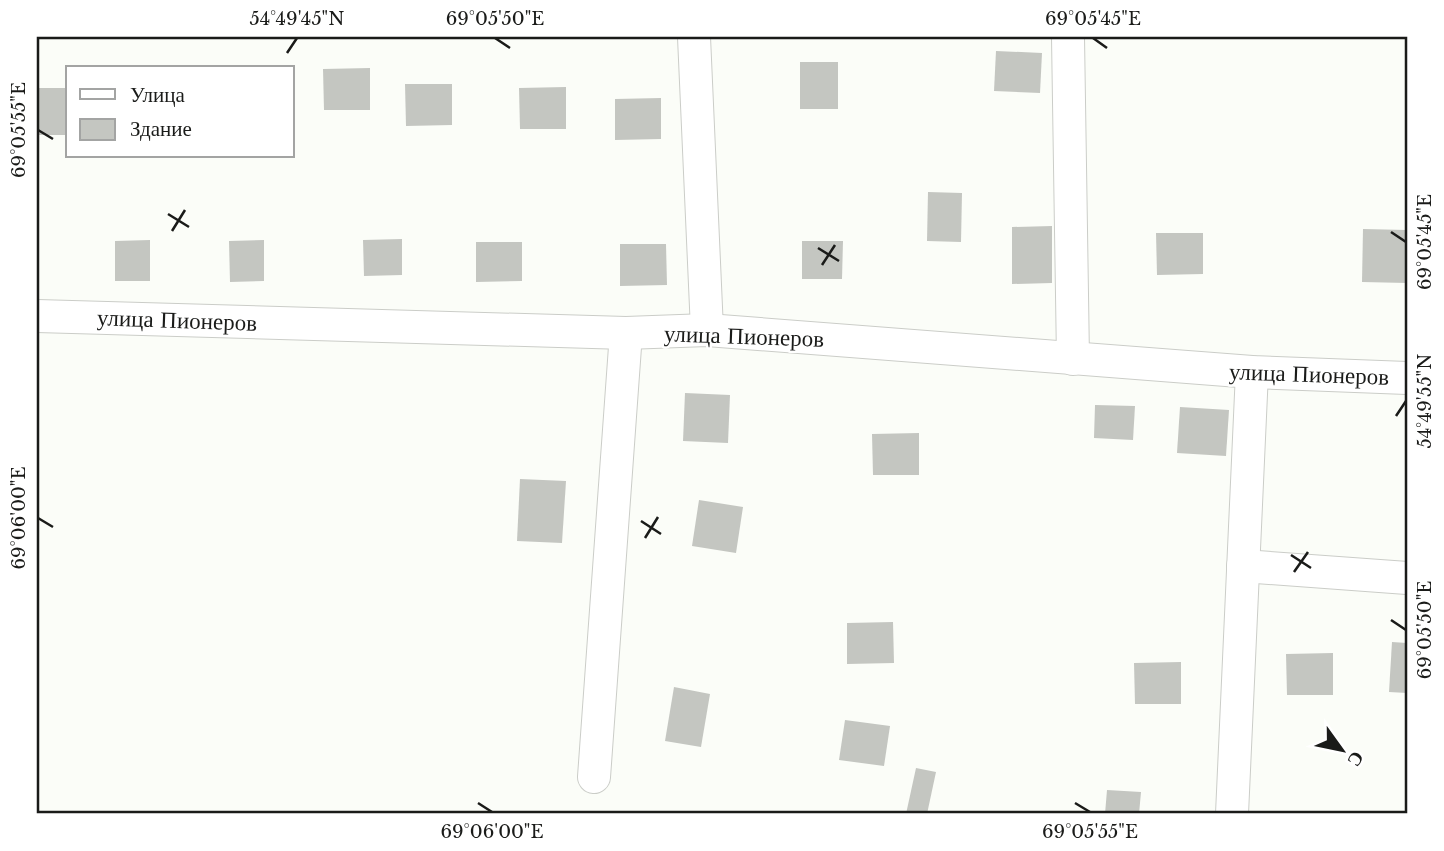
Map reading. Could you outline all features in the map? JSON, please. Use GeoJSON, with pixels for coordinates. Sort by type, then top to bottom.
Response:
{"type":"FeatureCollection","features":[{"type":"Feature","properties":{"kind":"street"},"geometry":{"type":"LineString","coordinates":[[694,37],[707,330]]}},
{"type":"Feature","properties":{"kind":"street"},"geometry":{"type":"LineString","coordinates":[[1068,37],[1073,359]]}},
{"type":"Feature","properties":{"kind":"street","name":"улица Пионеров"},"geometry":{"type":"LineString","coordinates":[[37,316],[626,333],[707,330],[1252,372],[1407,378]]}},
{"type":"Feature","properties":{"kind":"street"},"geometry":{"type":"LineString","coordinates":[[594,777],[626,333]]}},
{"type":"Feature","properties":{"kind":"street"},"geometry":{"type":"LineString","coordinates":[[1237,813],[1243,566],[1252,372]]}},
{"type":"Feature","properties":{"kind":"street"},"geometry":{"type":"LineString","coordinates":[[1243,566],[1407,578]]}},
{"type":"Feature","properties":{"kind":"building"},"geometry":{"type":"Polygon","coordinates":[[[996,51],[1042,53],[1040,93],[994,91],[996,51]]]}},
{"type":"Feature","properties":{"kind":"building"},"geometry":{"type":"Polygon","coordinates":[[[800,62],[838,62],[838,109],[800,109],[800,62]]]}},
{"type":"Feature","properties":{"kind":"building"},"geometry":{"type":"Polygon","coordinates":[[[370,68],[370,110],[324,110],[323,69],[370,68]]]}},
{"type":"Feature","properties":{"kind":"building"},"geometry":{"type":"Polygon","coordinates":[[[405,84],[452,84],[452,125],[406,126],[405,84]]]}},
{"type":"Feature","properties":{"kind":"building"},"geometry":{"type":"Polygon","coordinates":[[[566,87],[566,129],[520,129],[519,88],[566,87]]]}},
{"type":"Feature","properties":{"kind":"building"},"geometry":{"type":"Polygon","coordinates":[[[37,88],[66,88],[66,135],[37,135],[37,88]]]}},
{"type":"Feature","properties":{"kind":"building"},"geometry":{"type":"Polygon","coordinates":[[[661,98],[661,139],[615,140],[615,99],[661,98]]]}},
{"type":"Feature","properties":{"kind":"building"},"geometry":{"type":"Polygon","coordinates":[[[928,192],[962,193],[961,242],[927,241],[928,192]]]}},
{"type":"Feature","properties":{"kind":"building"},"geometry":{"type":"Polygon","coordinates":[[[1052,226],[1052,283],[1012,284],[1012,227],[1052,226]]]}},
{"type":"Feature","properties":{"kind":"building"},"geometry":{"type":"Polygon","coordinates":[[[1363,229],[1407,230],[1407,283],[1362,282],[1363,229]]]}},
{"type":"Feature","properties":{"kind":"building"},"geometry":{"type":"Polygon","coordinates":[[[1156,233],[1203,233],[1203,274],[1157,275],[1156,233]]]}},
{"type":"Feature","properties":{"kind":"building"},"geometry":{"type":"Polygon","coordinates":[[[402,239],[402,275],[364,276],[363,240],[402,239]]]}},
{"type":"Feature","properties":{"kind":"building"},"geometry":{"type":"Polygon","coordinates":[[[150,240],[150,281],[115,281],[115,241],[150,240]]]}},
{"type":"Feature","properties":{"kind":"building"},"geometry":{"type":"Polygon","coordinates":[[[264,240],[264,281],[230,282],[229,241],[264,240]]]}},
{"type":"Feature","properties":{"kind":"building"},"geometry":{"type":"Polygon","coordinates":[[[802,241],[843,241],[842,279],[802,279],[802,241]]]}},
{"type":"Feature","properties":{"kind":"building"},"geometry":{"type":"Polygon","coordinates":[[[476,242],[522,242],[522,281],[476,282],[476,242]]]}},
{"type":"Feature","properties":{"kind":"building"},"geometry":{"type":"Polygon","coordinates":[[[620,244],[666,244],[667,285],[620,286],[620,244]]]}},
{"type":"Feature","properties":{"kind":"building"},"geometry":{"type":"Polygon","coordinates":[[[685,393],[730,395],[728,443],[683,441],[685,393]]]}},
{"type":"Feature","properties":{"kind":"building"},"geometry":{"type":"Polygon","coordinates":[[[1095,405],[1135,406],[1133,440],[1094,438],[1095,405]]]}},
{"type":"Feature","properties":{"kind":"building"},"geometry":{"type":"Polygon","coordinates":[[[1180,407],[1229,410],[1226,456],[1177,453],[1180,407]]]}},
{"type":"Feature","properties":{"kind":"building"},"geometry":{"type":"Polygon","coordinates":[[[919,433],[919,475],[873,475],[872,434],[919,433]]]}},
{"type":"Feature","properties":{"kind":"building"},"geometry":{"type":"Polygon","coordinates":[[[520,479],[566,481],[562,543],[517,541],[520,479]]]}},
{"type":"Feature","properties":{"kind":"building"},"geometry":{"type":"Polygon","coordinates":[[[699,500],[743,507],[736,553],[692,546],[699,500]]]}},
{"type":"Feature","properties":{"kind":"building"},"geometry":{"type":"Polygon","coordinates":[[[893,622],[894,663],[847,664],[847,623],[893,622]]]}},
{"type":"Feature","properties":{"kind":"building"},"geometry":{"type":"Polygon","coordinates":[[[1392,642],[1407,643],[1407,693],[1389,692],[1392,642]]]}},
{"type":"Feature","properties":{"kind":"building"},"geometry":{"type":"Polygon","coordinates":[[[1333,653],[1333,695],[1287,695],[1286,654],[1333,653]]]}},
{"type":"Feature","properties":{"kind":"building"},"geometry":{"type":"Polygon","coordinates":[[[1181,662],[1181,704],[1135,704],[1134,663],[1181,662]]]}},
{"type":"Feature","properties":{"kind":"building"},"geometry":{"type":"Polygon","coordinates":[[[674,687],[710,694],[701,747],[665,741],[674,687]]]}},
{"type":"Feature","properties":{"kind":"building"},"geometry":{"type":"Polygon","coordinates":[[[845,720],[890,726],[884,766],[839,760],[845,720]]]}},
{"type":"Feature","properties":{"kind":"building"},"geometry":{"type":"Polygon","coordinates":[[[916,768],[936,772],[927,814],[906,814],[916,768]]]}},
{"type":"Feature","properties":{"kind":"building"},"geometry":{"type":"Polygon","coordinates":[[[1107,790],[1141,792],[1139,814],[1105,814],[1107,790]]]}}]}
